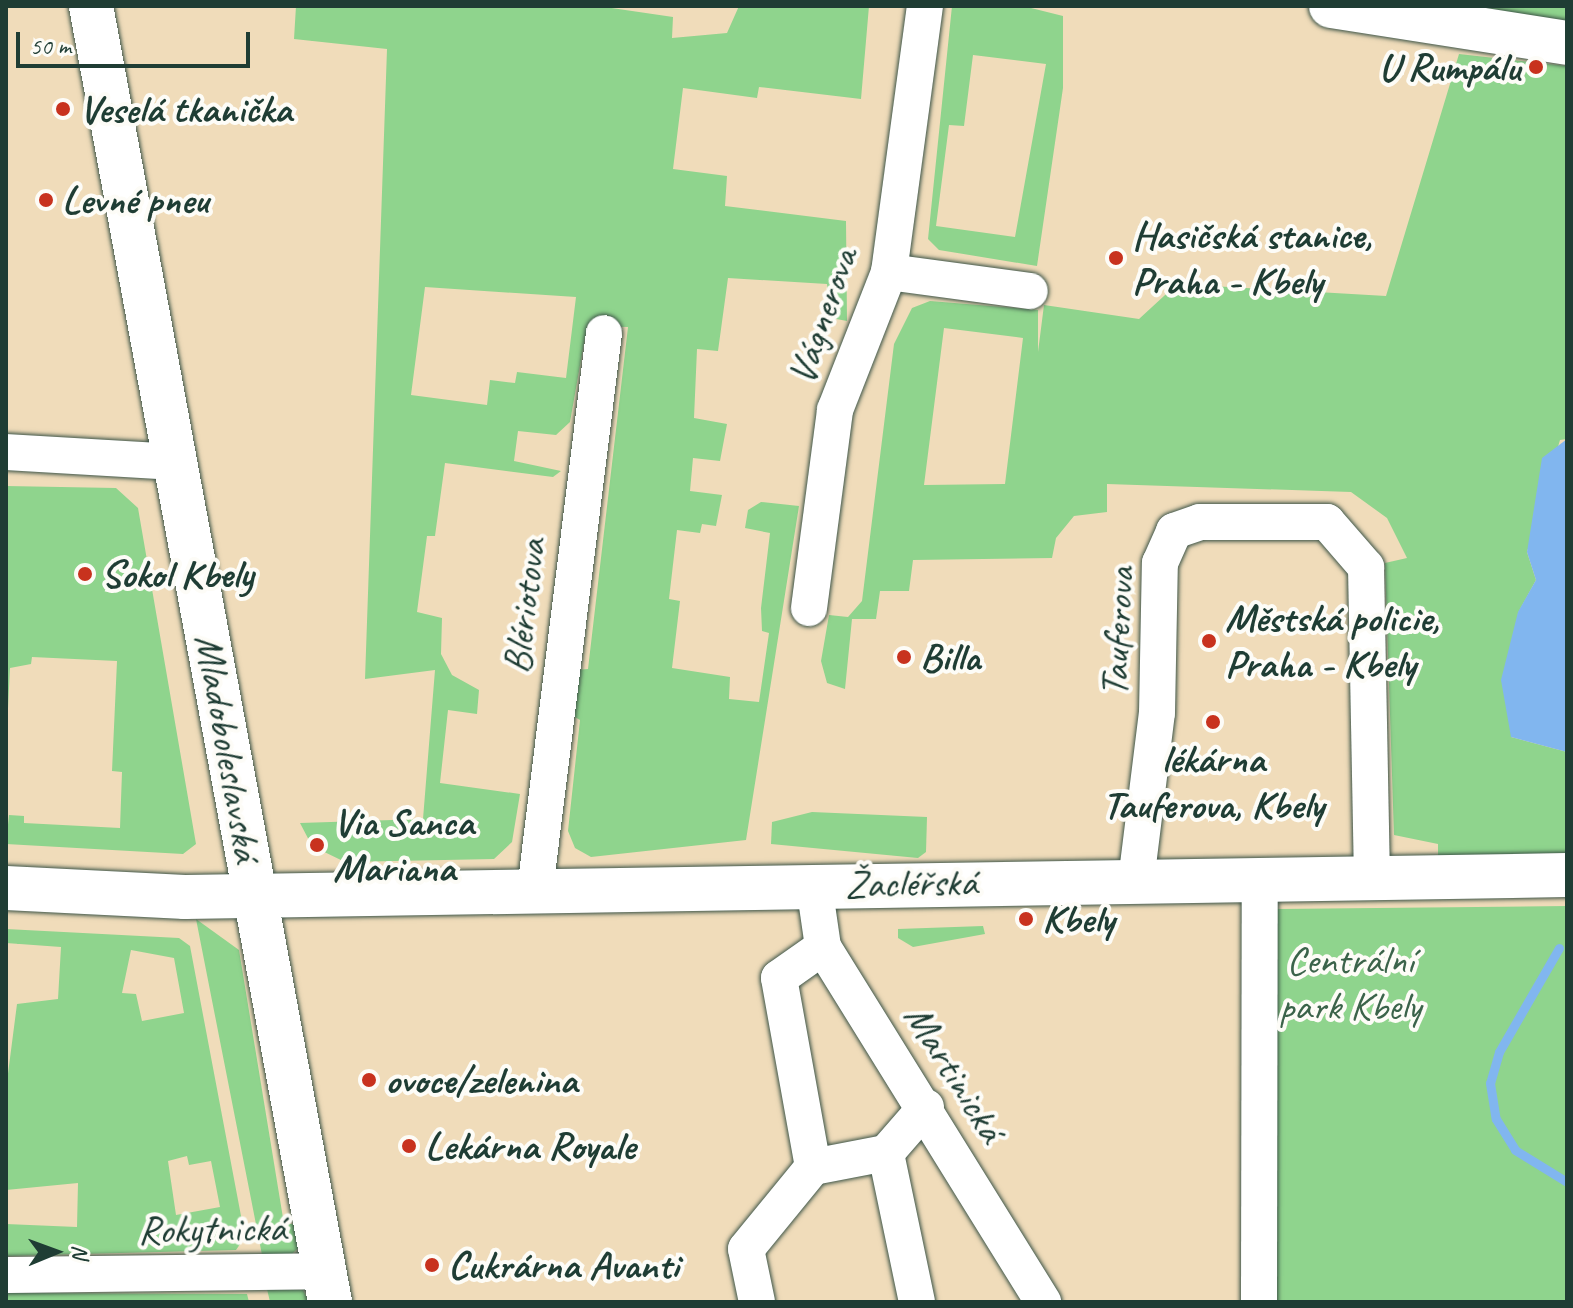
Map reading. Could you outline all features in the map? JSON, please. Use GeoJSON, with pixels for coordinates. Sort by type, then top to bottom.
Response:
{"type":"FeatureCollection","features":[{"type":"Feature","properties":{"kind":"street","name":"Mladoboleslavská"},"geometry":{"type":"LineString","coordinates":[[91,6],[327,1286]]}},
{"type":"Feature","properties":{"kind":"street","name":"Vágnerova"},"geometry":{"type":"LineString","coordinates":[[809,608],[835,410],[889,272],[925,6]]}},
{"type":"Feature","properties":{"kind":"street"},"geometry":{"type":"LineString","coordinates":[[1331,6],[1567,43]]}},
{"type":"Feature","properties":{"kind":"street"},"geometry":{"type":"LineString","coordinates":[[889,272],[1030,291]]}},
{"type":"Feature","properties":{"kind":"street","name":"Blériotova"},"geometry":{"type":"LineString","coordinates":[[535,890],[604,333]]}},
{"type":"Feature","properties":{"kind":"street"},"geometry":{"type":"LineString","coordinates":[[6,452],[175,462]]}},
{"type":"Feature","properties":{"kind":"street","name":"Tauferova"},"geometry":{"type":"LineString","coordinates":[[1136,881],[1157,713],[1160,563],[1174,531],[1200,522],[1327,522],[1366,567],[1372,878]]}},
{"type":"Feature","properties":{"kind":"street","name":"Žacléřská"},"geometry":{"type":"LineString","coordinates":[[6,888],[255,895],[1567,875]]}},
{"type":"Feature","properties":{"kind":"street"},"geometry":{"type":"LineString","coordinates":[[1259,1302],[1260,880]]}},
{"type":"Feature","properties":{"kind":"street","name":"Martinická"},"geometry":{"type":"LineString","coordinates":[[814,885],[823,947],[926,1107],[1043,1302]]}},
{"type":"Feature","properties":{"kind":"street"},"geometry":{"type":"LineString","coordinates":[[813,1167],[779,978],[823,947]]}},
{"type":"Feature","properties":{"kind":"street"},"geometry":{"type":"LineString","coordinates":[[757,1302],[746,1249],[813,1167],[886,1153],[926,1107]]}},
{"type":"Feature","properties":{"kind":"street"},"geometry":{"type":"LineString","coordinates":[[886,1153],[917,1302]]}},
{"type":"Feature","properties":{"kind":"street","name":"Rokytnická"},"geometry":{"type":"LineString","coordinates":[[6,1275],[327,1286]]}},
{"type":"Feature","properties":{"kind":"green space"},"geometry":{"type":"Polygon","coordinates":[[[296,6],[598,6],[673,17],[672,38],[727,33],[739,6],[869,6],[861,99],[759,87],[757,98],[683,88],[673,169],[727,176],[725,206],[846,221],[847,321],[831,318],[827,284],[728,278],[718,351],[697,349],[694,418],[727,424],[720,461],[693,458],[690,491],[722,495],[716,526],[702,524],[700,533],[677,530],[669,599],[680,601],[672,668],[730,677],[729,699],[759,702],[769,633],[762,631],[761,608],[770,533],[745,528],[748,510],[761,502],[799,506],[746,840],[591,857],[575,848],[568,831],[580,720],[573,716],[576,670],[588,669],[628,327],[587,326],[570,422],[556,435],[518,431],[514,461],[561,471],[553,477],[445,463],[435,536],[427,536],[417,612],[442,618],[441,654],[452,675],[479,690],[477,714],[448,710],[440,783],[520,794],[512,842],[494,859],[345,862],[312,846],[300,823],[423,819],[435,670],[365,679],[387,49],[294,39],[296,6]],[[425,287],[411,395],[487,405],[490,380],[515,383],[517,372],[566,378],[576,297],[425,287]]]}},
{"type":"Feature","properties":{"kind":"green space"},"geometry":{"type":"Polygon","coordinates":[[[952,6],[1023,6],[1063,16],[1063,88],[1037,266],[939,250],[928,239],[952,6]],[[973,55],[964,126],[949,125],[936,226],[1015,237],[1046,64],[973,55]]]}},
{"type":"Feature","properties":{"kind":"green space"},"geometry":{"type":"Polygon","coordinates":[[[1436,6],[1567,6],[1567,26],[1436,6]]]}},
{"type":"Feature","properties":{"kind":"green space"},"geometry":{"type":"Polygon","coordinates":[[[1459,54],[1567,66],[1567,439],[1560,440],[1527,552],[1536,580],[1518,613],[1511,737],[1567,752],[1567,853],[1438,857],[1438,844],[1394,835],[1385,563],[1407,558],[1387,518],[1351,492],[1107,484],[1107,512],[1074,516],[1056,538],[1052,558],[913,560],[909,591],[880,591],[876,619],[852,619],[845,689],[827,683],[821,661],[829,615],[848,617],[862,601],[894,344],[912,308],[930,301],[1038,310],[1038,352],[1044,305],[1139,319],[1177,284],[1386,296],[1459,54]],[[944,328],[924,485],[1005,484],[1023,338],[944,328]]]}},
{"type":"Feature","properties":{"kind":"green space"},"geometry":{"type":"Polygon","coordinates":[[[6,486],[116,488],[138,508],[196,844],[183,854],[6,844],[9,815],[24,816],[24,823],[120,828],[122,772],[112,771],[117,661],[32,657],[31,664],[10,668],[6,749],[6,486]]]}},
{"type":"Feature","properties":{"kind":"green space"},"geometry":{"type":"Polygon","coordinates":[[[812,812],[927,817],[926,852],[918,858],[771,844],[772,822],[812,812]]]}},
{"type":"Feature","properties":{"kind":"green space","name":"Centrální park Kbely"},"geometry":{"type":"Polygon","coordinates":[[[1567,906],[1567,1302],[1275,1302],[1277,909],[1567,906]]]}},
{"type":"Feature","properties":{"kind":"green space"},"geometry":{"type":"Polygon","coordinates":[[[196,919],[239,950],[284,1224],[294,1224],[299,1247],[288,1258],[263,1260],[196,919]]]}},
{"type":"Feature","properties":{"kind":"green space"},"geometry":{"type":"Polygon","coordinates":[[[983,926],[985,934],[913,947],[898,938],[898,929],[983,926]]]}},
{"type":"Feature","properties":{"kind":"green space"},"geometry":{"type":"Polygon","coordinates":[[[6,929],[179,938],[190,946],[245,1237],[236,1250],[6,1256],[6,1224],[77,1227],[78,1183],[6,1190],[6,1089],[17,1004],[58,999],[61,947],[6,943],[6,929]],[[131,950],[122,993],[136,994],[142,1021],[184,1013],[174,958],[131,950]],[[187,1156],[168,1161],[176,1215],[220,1207],[211,1161],[189,1165],[187,1156]]]}},
{"type":"Feature","properties":{"kind":"green space"},"geometry":{"type":"Polygon","coordinates":[[[267,1289],[303,1290],[309,1302],[270,1302],[267,1289]]]}},
{"type":"Feature","properties":{"kind":"green space"},"geometry":{"type":"Polygon","coordinates":[[[6,1293],[247,1294],[249,1302],[6,1302],[6,1293]]]}},
{"type":"Feature","properties":{"kind":"water"},"geometry":{"type":"Polygon","coordinates":[[[1567,439],[1567,752],[1511,737],[1501,680],[1518,612],[1536,580],[1527,552],[1542,458],[1567,439]]]}},
{"type":"Feature","properties":{"kind":"waterway"},"geometry":{"type":"LineString","coordinates":[[1559,948],[1499,1052],[1490,1083],[1496,1119],[1515,1150],[1567,1182]]}},
{"type":"Feature","properties":{"kind":"place","name":"U Rumpálu"},"geometry":{"type":"Point","coordinates":[1536,67]}},
{"type":"Feature","properties":{"kind":"place","name":"Veselá tkanička"},"geometry":{"type":"Point","coordinates":[63,109]}},
{"type":"Feature","properties":{"kind":"place","name":"Levné pneu"},"geometry":{"type":"Point","coordinates":[46,200]}},
{"type":"Feature","properties":{"kind":"place","name":"Hasičská stanice, Praha - Kbely"},"geometry":{"type":"Point","coordinates":[1116,258]}},
{"type":"Feature","properties":{"kind":"place","name":"Sokol Kbely"},"geometry":{"type":"Point","coordinates":[85,574]}},
{"type":"Feature","properties":{"kind":"place","name":"Městská policie, Praha - Kbely"},"geometry":{"type":"Point","coordinates":[1209,641]}},
{"type":"Feature","properties":{"kind":"place","name":"Billa"},"geometry":{"type":"Point","coordinates":[904,657]}},
{"type":"Feature","properties":{"kind":"place","name":"lékárna Tauferova, Kbely"},"geometry":{"type":"Point","coordinates":[1213,722]}},
{"type":"Feature","properties":{"kind":"place","name":"Via Sanca Mariana"},"geometry":{"type":"Point","coordinates":[317,845]}},
{"type":"Feature","properties":{"kind":"place","name":"Kbely"},"geometry":{"type":"Point","coordinates":[1026,919]}},
{"type":"Feature","properties":{"kind":"place","name":"ovoce/zelenina"},"geometry":{"type":"Point","coordinates":[369,1080]}},
{"type":"Feature","properties":{"kind":"place","name":"Lekárna Royale"},"geometry":{"type":"Point","coordinates":[409,1146]}},
{"type":"Feature","properties":{"kind":"place","name":"Cukrárna Avanti"},"geometry":{"type":"Point","coordinates":[432,1265]}}]}
